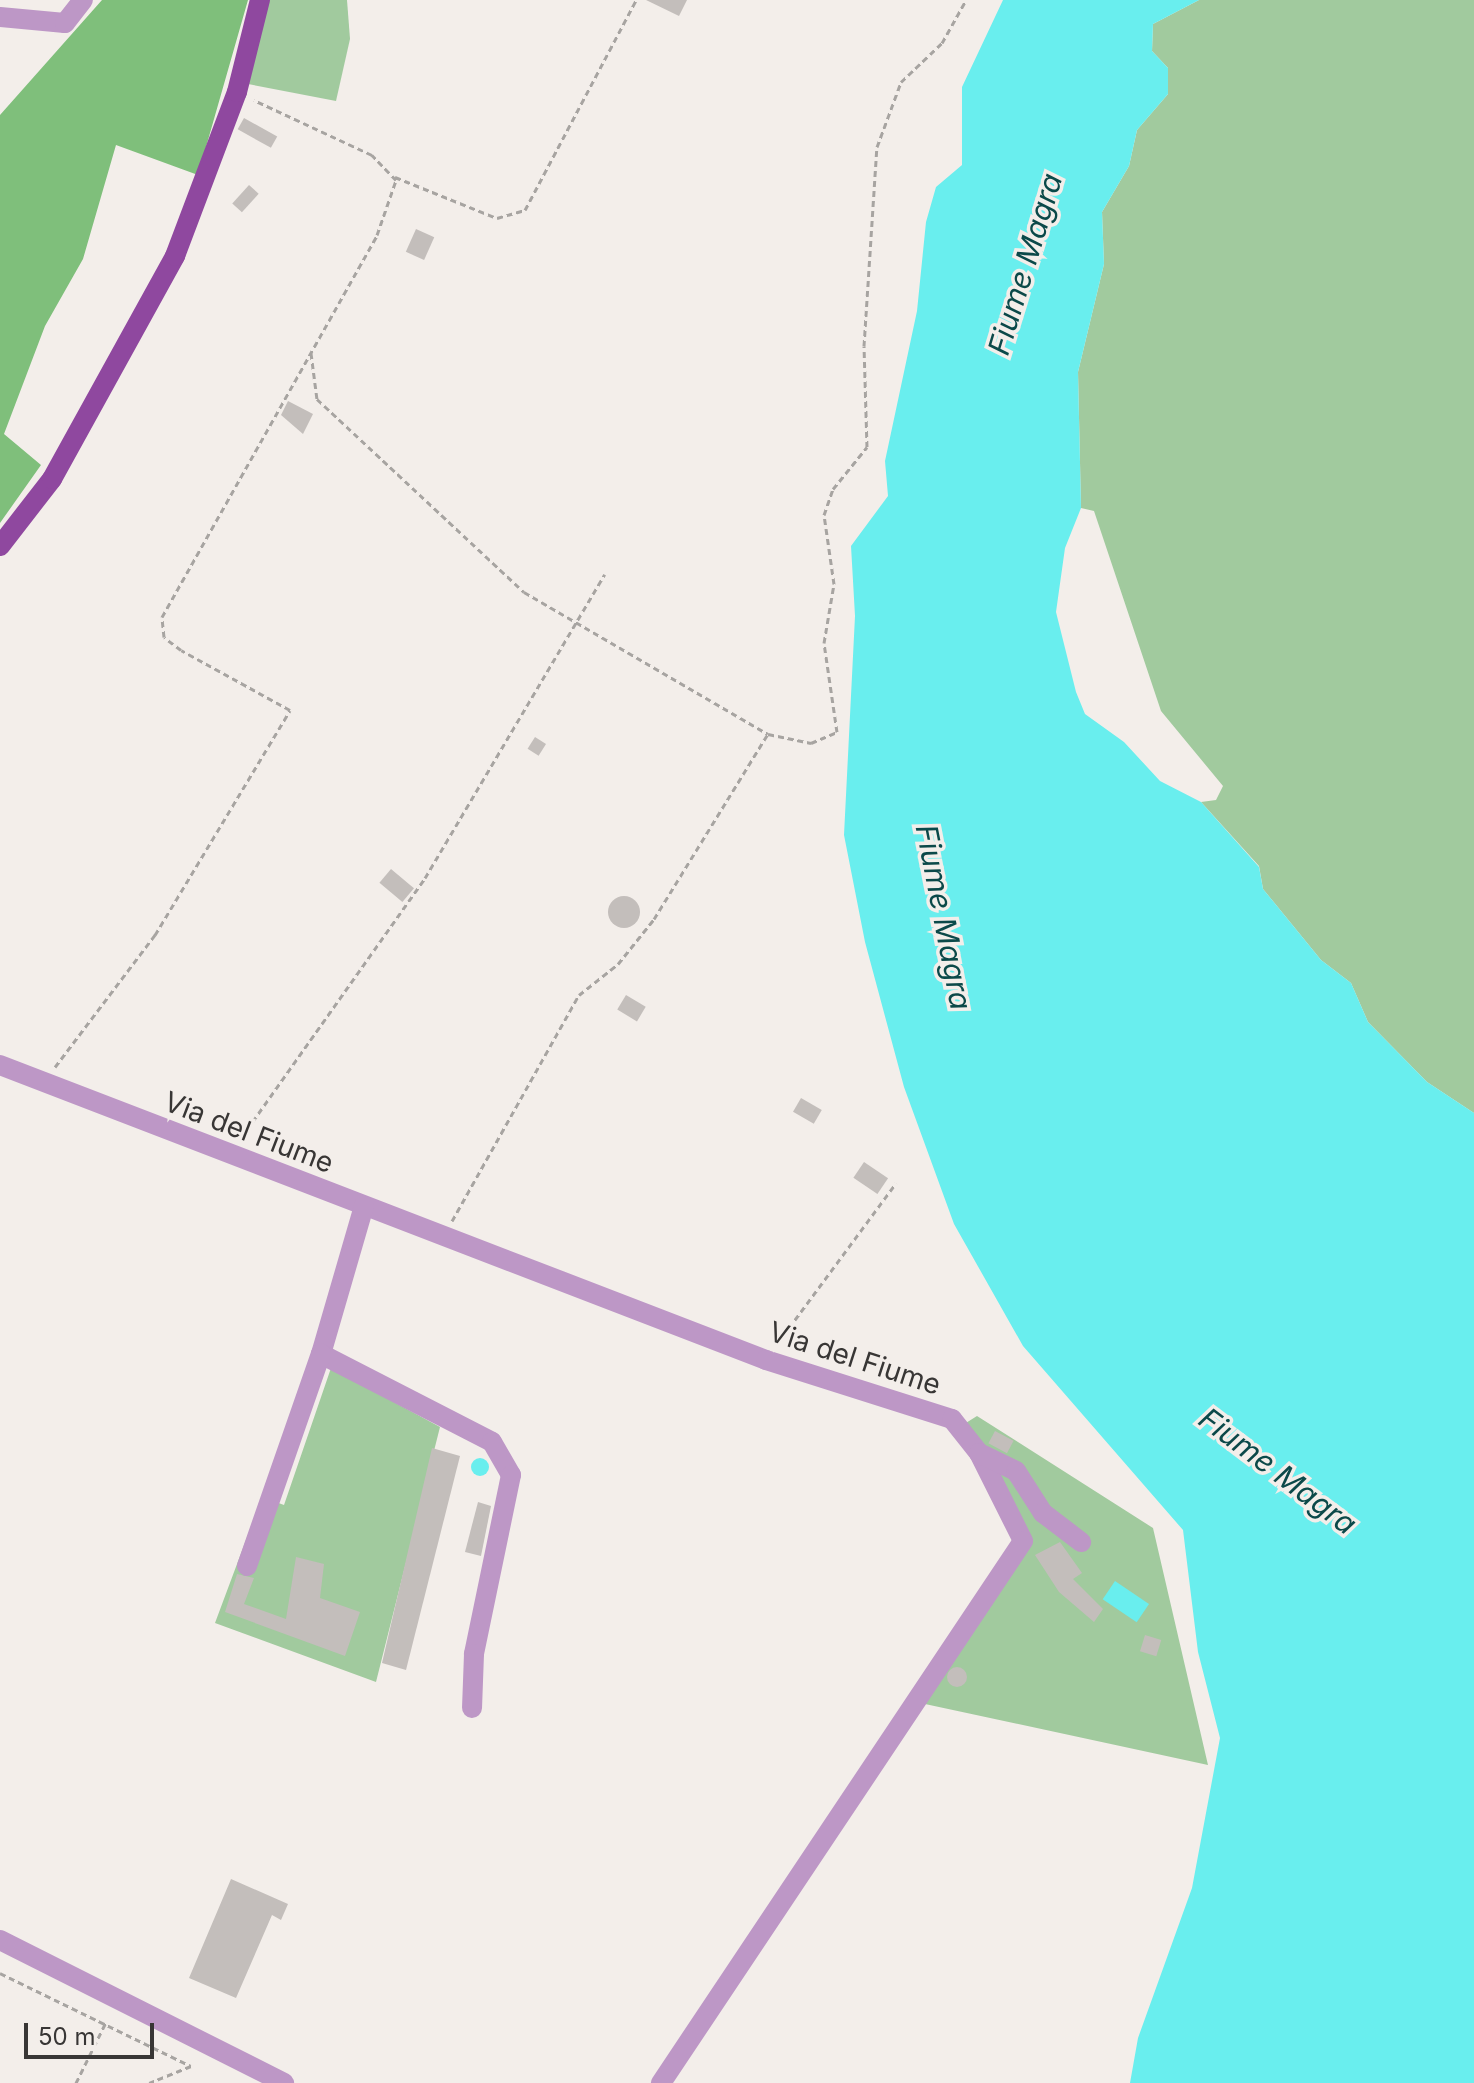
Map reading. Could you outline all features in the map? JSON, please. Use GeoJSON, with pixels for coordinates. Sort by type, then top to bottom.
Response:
{"type":"FeatureCollection","features":[{"type":"Feature","properties":{"kind":"main road"},"geometry":{"type":"LineString","coordinates":[[0,546],[52,479],[175,256],[237,92],[260,0]]}},
{"type":"Feature","properties":{"kind":"street"},"geometry":{"type":"LineString","coordinates":[[0,17],[65,23],[83,0]]}},
{"type":"Feature","properties":{"kind":"street","name":"Via del Fiume"},"geometry":{"type":"LineString","coordinates":[[0,1065],[766,1360],[952,1419],[979,1453],[1023,1541],[661,2083]]}},
{"type":"Feature","properties":{"kind":"street"},"geometry":{"type":"LineString","coordinates":[[247,1566],[321,1354],[364,1206]]}},
{"type":"Feature","properties":{"kind":"street"},"geometry":{"type":"LineString","coordinates":[[321,1354],[492,1442],[511,1475],[474,1654],[472,1708]]}},
{"type":"Feature","properties":{"kind":"street"},"geometry":{"type":"LineString","coordinates":[[979,1453],[1016,1471],[1043,1513],[1081,1542]]}},
{"type":"Feature","properties":{"kind":"street"},"geometry":{"type":"LineString","coordinates":[[0,1940],[284,2083]]}},
{"type":"Feature","properties":{"kind":"path"},"geometry":{"type":"LineString","coordinates":[[237,92],[372,155],[391,175],[497,218],[525,210],[636,0]]}},
{"type":"Feature","properties":{"kind":"path"},"geometry":{"type":"LineString","coordinates":[[311,353],[317,399],[524,592],[768,734],[811,743],[841,724],[824,643],[834,584],[824,515],[833,489],[867,447],[864,346],[877,147],[901,82],[942,43],[966,0]]}},
{"type":"Feature","properties":{"kind":"path"},"geometry":{"type":"LineString","coordinates":[[43,1083],[155,935],[290,710],[181,650],[164,637],[162,617],[392,203],[391,175]]}},
{"type":"Feature","properties":{"kind":"path"},"geometry":{"type":"LineString","coordinates":[[229,1154],[425,878],[605,574]]}},
{"type":"Feature","properties":{"kind":"path"},"geometry":{"type":"LineString","coordinates":[[444,1236],[579,995],[618,964],[654,919],[768,734]]}},
{"type":"Feature","properties":{"kind":"path"},"geometry":{"type":"LineString","coordinates":[[766,1360],[896,1183]]}},
{"type":"Feature","properties":{"kind":"path"},"geometry":{"type":"LineString","coordinates":[[0,1973],[191,2066],[149,2083]]}},
{"type":"Feature","properties":{"kind":"path"},"geometry":{"type":"LineString","coordinates":[[76,2083],[106,2022]]}},
{"type":"Feature","properties":{"kind":"green space"},"geometry":{"type":"Polygon","coordinates":[[[102,0],[248,0],[198,175],[116,145],[83,259],[45,326],[4,434],[41,465],[0,523],[0,115],[102,0]]]}},
{"type":"Feature","properties":{"kind":"green space"},"geometry":{"type":"Polygon","coordinates":[[[268,0],[347,0],[350,39],[336,101],[248,84],[268,0]]]}},
{"type":"Feature","properties":{"kind":"green space"},"geometry":{"type":"Polygon","coordinates":[[[1199,0],[1474,0],[1474,1113],[1427,1082],[1368,1022],[1351,983],[1321,960],[1263,889],[1259,866],[1201,802],[1216,800],[1223,786],[1161,711],[1094,511],[1081,508],[1078,372],[1104,264],[1102,212],[1129,166],[1137,130],[1168,94],[1168,68],[1152,51],[1153,24],[1199,0]]]}},
{"type":"Feature","properties":{"kind":"green space"},"geometry":{"type":"Polygon","coordinates":[[[331,1368],[440,1427],[376,1682],[215,1623],[262,1497],[284,1505],[331,1368]]]}},
{"type":"Feature","properties":{"kind":"green space"},"geometry":{"type":"Polygon","coordinates":[[[977,1416],[1153,1528],[1208,1765],[925,1704],[1028,1542],[961,1426],[977,1416]]]}},
{"type":"Feature","properties":{"kind":"water","name":"Fiume Magra"},"geometry":{"type":"Polygon","coordinates":[[[1003,0],[1199,0],[1153,24],[1152,51],[1168,68],[1168,94],[1137,130],[1129,166],[1102,212],[1104,264],[1078,372],[1081,508],[1065,548],[1056,612],[1076,692],[1085,714],[1124,742],[1160,781],[1201,802],[1259,867],[1263,889],[1321,960],[1351,983],[1368,1022],[1427,1082],[1474,1113],[1474,2083],[1130,2083],[1138,2038],[1192,1888],[1220,1738],[1198,1652],[1183,1530],[1023,1346],[954,1224],[904,1087],[865,942],[844,835],[855,616],[851,546],[888,496],[885,461],[917,311],[926,222],[936,187],[962,165],[962,87],[1003,0]]]}},
{"type":"Feature","properties":{"kind":"water"},"geometry":{"type":"Polygon","coordinates":[[[476,1458],[484,1458],[489,1467],[487,1474],[476,1476],[471,1471],[471,1463],[476,1458]]]}},
{"type":"Feature","properties":{"kind":"water"},"geometry":{"type":"Polygon","coordinates":[[[1115,1581],[1149,1604],[1137,1622],[1103,1599],[1115,1581]]]}},
{"type":"Feature","properties":{"kind":"building"},"geometry":{"type":"Polygon","coordinates":[[[646,0],[687,0],[679,16],[646,0]]]}},
{"type":"Feature","properties":{"kind":"building"},"geometry":{"type":"Polygon","coordinates":[[[244,118],[277,136],[271,148],[238,129],[244,118]]]}},
{"type":"Feature","properties":{"kind":"building"},"geometry":{"type":"Polygon","coordinates":[[[249,185],[259,194],[242,212],[232,204],[249,185]]]}},
{"type":"Feature","properties":{"kind":"building"},"geometry":{"type":"Polygon","coordinates":[[[416,229],[434,237],[424,260],[406,252],[416,229]]]}},
{"type":"Feature","properties":{"kind":"building"},"geometry":{"type":"Polygon","coordinates":[[[288,401],[313,414],[303,434],[281,415],[288,401]]]}},
{"type":"Feature","properties":{"kind":"building"},"geometry":{"type":"Polygon","coordinates":[[[535,737],[546,744],[539,756],[528,749],[535,737]]]}},
{"type":"Feature","properties":{"kind":"building"},"geometry":{"type":"Polygon","coordinates":[[[391,869],[414,888],[402,902],[379,883],[391,869]]]}},
{"type":"Feature","properties":{"kind":"building"},"geometry":{"type":"Polygon","coordinates":[[[624,896],[635,901],[640,912],[635,923],[624,928],[613,923],[608,912],[613,901],[624,896]]]}},
{"type":"Feature","properties":{"kind":"building"},"geometry":{"type":"Polygon","coordinates":[[[626,995],[646,1007],[637,1021],[617,1010],[626,995]]]}},
{"type":"Feature","properties":{"kind":"building"},"geometry":{"type":"Polygon","coordinates":[[[801,1098],[822,1110],[814,1124],[793,1112],[801,1098]]]}},
{"type":"Feature","properties":{"kind":"building"},"geometry":{"type":"Polygon","coordinates":[[[864,1162],[888,1178],[877,1194],[853,1178],[864,1162]]]}},
{"type":"Feature","properties":{"kind":"building"},"geometry":{"type":"Polygon","coordinates":[[[995,1431],[1014,1441],[1007,1453],[988,1443],[995,1431]]]}},
{"type":"Feature","properties":{"kind":"building"},"geometry":{"type":"Polygon","coordinates":[[[432,1448],[460,1456],[406,1670],[382,1663],[432,1448]]]}},
{"type":"Feature","properties":{"kind":"building"},"geometry":{"type":"Polygon","coordinates":[[[478,1502],[491,1506],[481,1556],[465,1552],[478,1502]]]}},
{"type":"Feature","properties":{"kind":"building"},"geometry":{"type":"Polygon","coordinates":[[[1060,1542],[1082,1573],[1073,1579],[1103,1609],[1094,1622],[1059,1592],[1035,1555],[1060,1542]]]}},
{"type":"Feature","properties":{"kind":"building"},"geometry":{"type":"Polygon","coordinates":[[[296,1557],[324,1564],[320,1598],[360,1612],[345,1656],[225,1612],[237,1574],[254,1578],[244,1604],[286,1619],[296,1557]]]}},
{"type":"Feature","properties":{"kind":"building"},"geometry":{"type":"Polygon","coordinates":[[[1145,1635],[1161,1640],[1156,1656],[1140,1651],[1145,1635]]]}},
{"type":"Feature","properties":{"kind":"building"},"geometry":{"type":"Polygon","coordinates":[[[957,1667],[964,1670],[967,1677],[964,1684],[957,1687],[950,1684],[947,1677],[950,1670],[957,1667]]]}},
{"type":"Feature","properties":{"kind":"building"},"geometry":{"type":"Polygon","coordinates":[[[231,1879],[288,1904],[281,1920],[272,1915],[236,1998],[189,1978],[231,1879]]]}}]}
